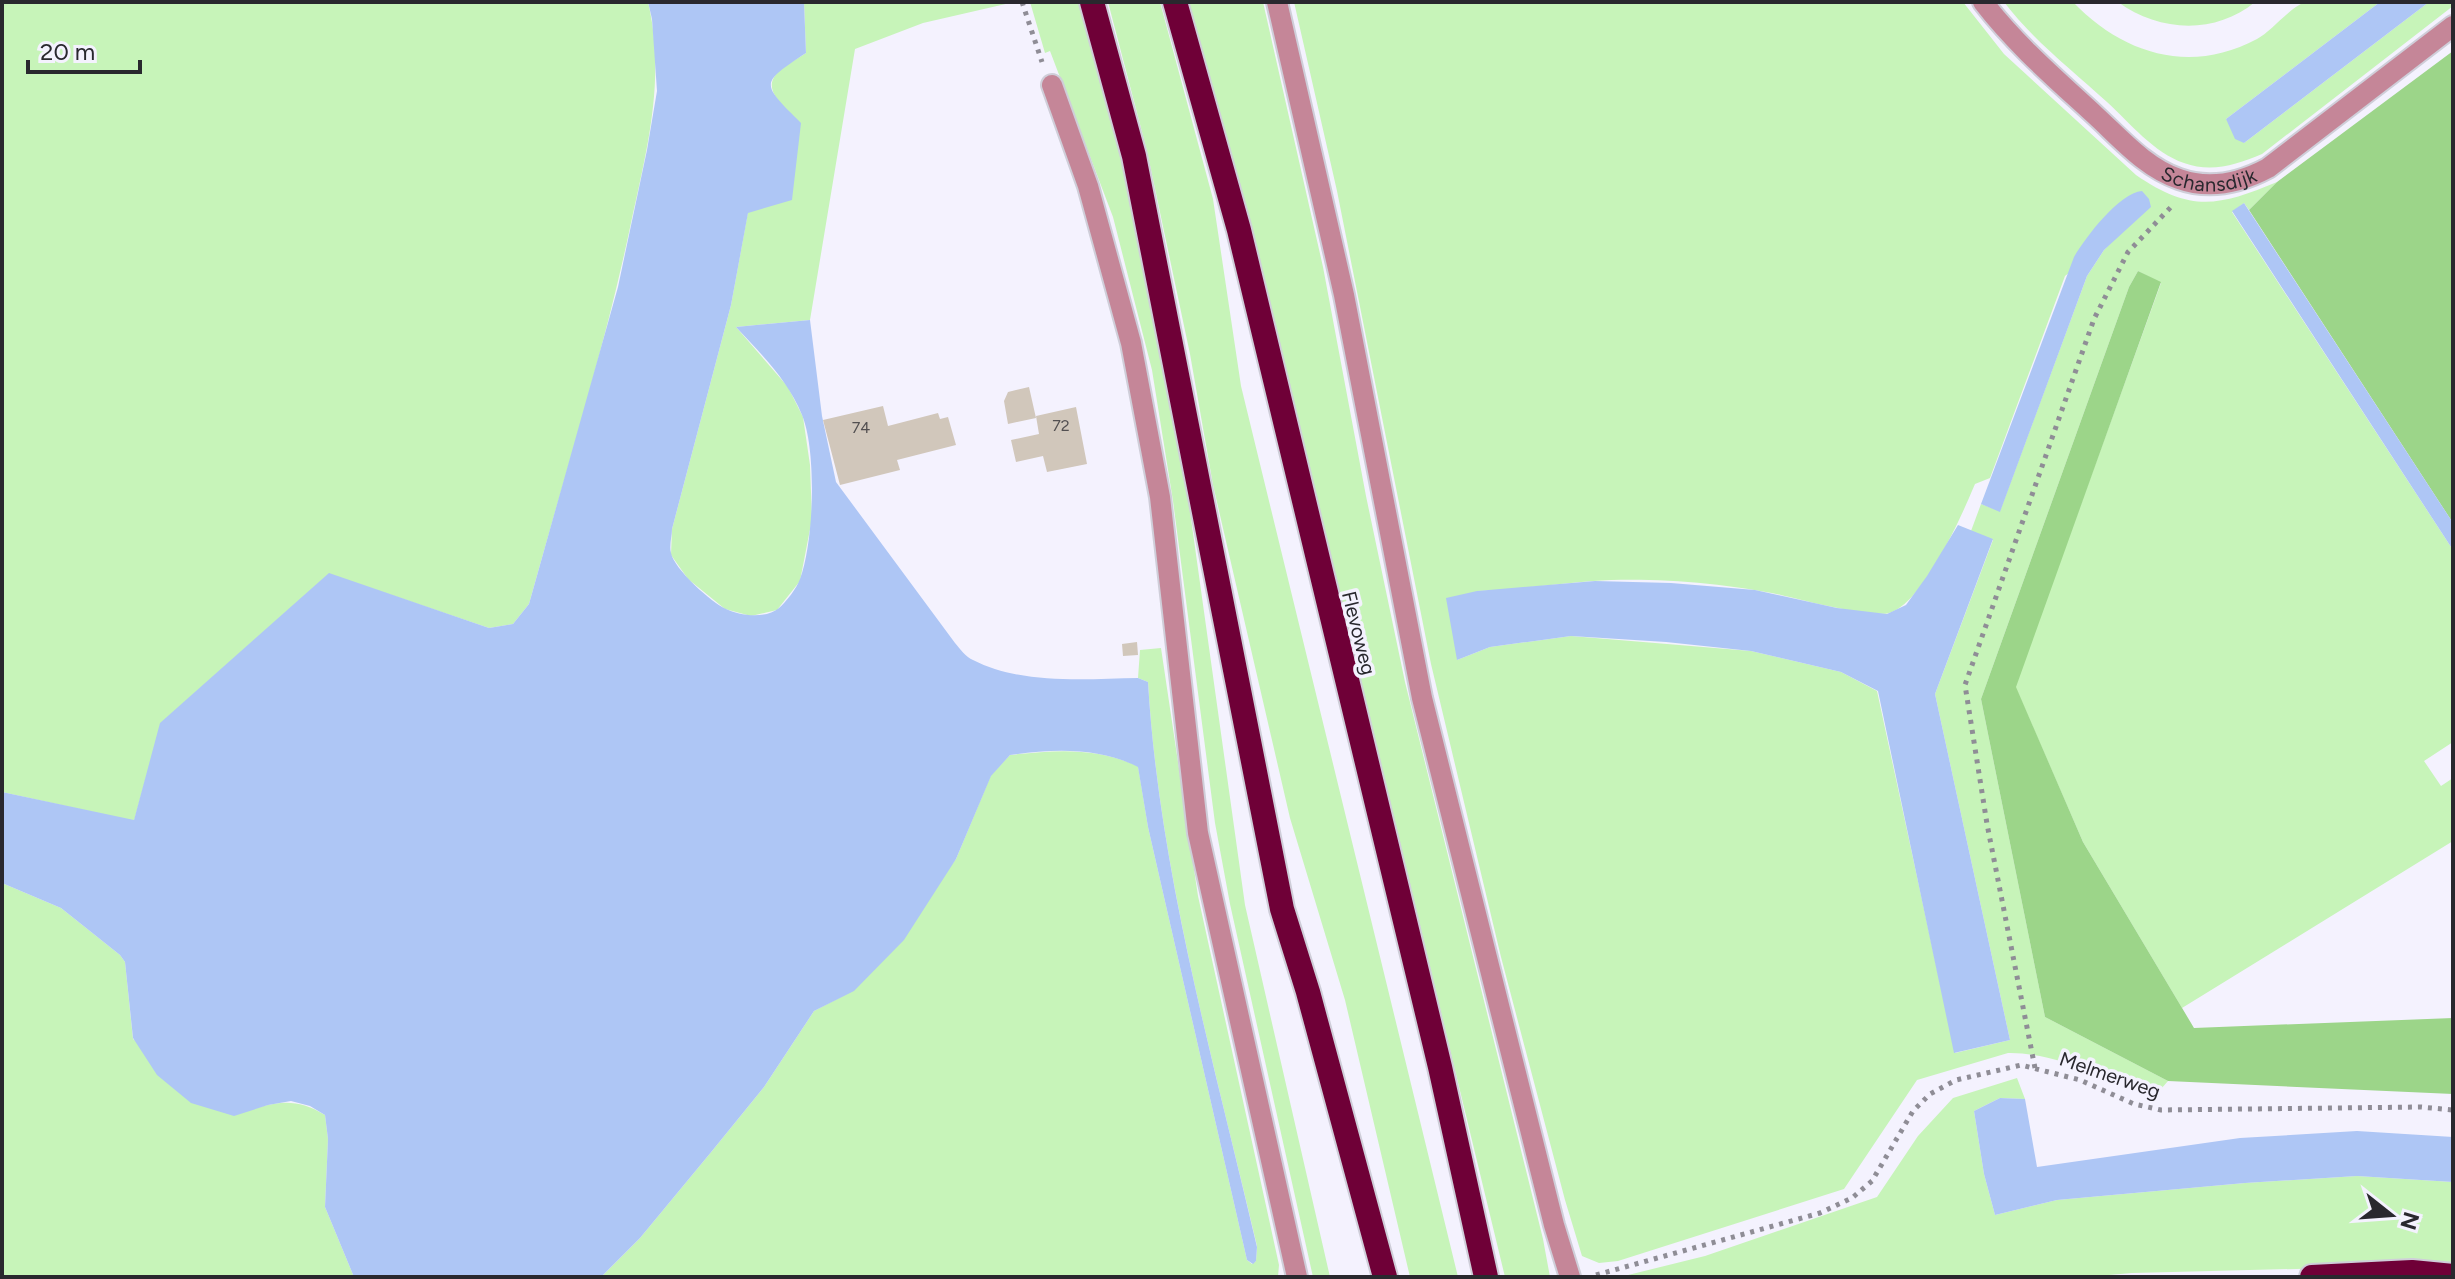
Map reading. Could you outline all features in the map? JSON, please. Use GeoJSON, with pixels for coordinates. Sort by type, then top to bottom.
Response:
{"type":"FeatureCollection","features":[{"type":"Feature","properties":{"kind":"highway"},"geometry":{"type":"LineString","coordinates":[[1092,2],[1134,156],[1282,909],[1308,992],[1385,1277]]}},
{"type":"Feature","properties":{"kind":"highway","name":"Flevoweg"},"geometry":{"type":"LineString","coordinates":[[1175,2],[1239,230],[1440,1067],[1486,1277]]}},
{"type":"Feature","properties":{"kind":"highway"},"geometry":{"type":"LineString","coordinates":[[2312,1277],[2412,1272],[2453,1276]]}},
{"type":"Feature","properties":{"kind":"street"},"geometry":{"type":"LineString","coordinates":[[1277,2],[1344,295],[1422,698],[1570,1277]]}},
{"type":"Feature","properties":{"kind":"street","name":"Schansdijk"},"geometry":{"type":"LineString","coordinates":[[1983,2],[2016,42],[2146,161],[2161,172],[2194,184],[2231,183],[2268,168],[2453,26]]}},
{"type":"Feature","properties":{"kind":"street"},"geometry":{"type":"LineString","coordinates":[[1052,85],[1088,186],[1131,343],[1160,497],[1198,833],[1297,1277]]}},
{"type":"Feature","properties":{"kind":"path"},"geometry":{"type":"LineString","coordinates":[[1022,2],[1052,85]]}},
{"type":"Feature","properties":{"kind":"path"},"geometry":{"type":"LineString","coordinates":[[2035,1068],[1987,824],[1965,685],[2094,319],[2128,252],[2194,184]]}},
{"type":"Feature","properties":{"kind":"path","name":"Melmerweg"},"geometry":{"type":"LineString","coordinates":[[1587,1277],[1820,1213],[1852,1198],[1872,1181],[1913,1111],[1930,1094],[1956,1080],[2021,1065],[2080,1080],[2134,1104],[2161,1110],[2421,1107],[2453,1110]]}},
{"type":"Feature","properties":{"kind":"green space"},"geometry":{"type":"Polygon","coordinates":[[[2,2],[648,2],[653,30],[655,86],[637,195],[596,367],[529,604],[513,624],[489,628],[329,574],[161,723],[134,821],[2,792],[2,2]]]}},
{"type":"Feature","properties":{"kind":"green space"},"geometry":{"type":"Polygon","coordinates":[[[804,2],[1010,3],[923,23],[855,49],[810,320],[736,327],[788,387],[803,417],[810,465],[812,519],[800,581],[777,610],[751,616],[725,609],[688,579],[671,555],[672,529],[731,305],[748,212],[778,100],[772,84],[778,72],[806,53],[804,2]]]}},
{"type":"Feature","properties":{"kind":"green space"},"geometry":{"type":"Polygon","coordinates":[[[1030,2],[1080,2],[1120,154],[1161,343],[1187,490],[1245,905],[1330,1277],[1313,1277],[1230,904],[1215,823],[1173,501],[1152,370],[1113,217],[1050,51],[1045,53],[1030,2]]]}},
{"type":"Feature","properties":{"kind":"green space"},"geometry":{"type":"Polygon","coordinates":[[[1108,2],[1160,2],[1213,199],[1241,386],[1458,1277],[1410,1277],[1345,1000],[1290,818],[1213,485],[1190,354],[1147,151],[1108,2]]]}},
{"type":"Feature","properties":{"kind":"green space"},"geometry":{"type":"Polygon","coordinates":[[[1189,2],[1263,2],[1323,267],[1405,682],[1550,1277],[1505,1277],[1331,557],[1189,2]]]}},
{"type":"Feature","properties":{"kind":"green space"},"geometry":{"type":"Polygon","coordinates":[[[1294,2],[1963,2],[2004,54],[2136,175],[2155,187],[2173,196],[2205,202],[2238,196],[2277,182],[2249,210],[2244,203],[2232,212],[2453,550],[2453,742],[2424,761],[2441,786],[2453,778],[2453,841],[2182,1008],[2083,842],[2015,686],[2161,283],[2138,271],[2129,287],[1981,699],[2045,1017],[2168,1081],[2154,1097],[2064,1062],[2008,1053],[1917,1080],[1844,1189],[1618,1261],[1599,1263],[1582,1256],[1501,957],[1431,664],[1337,191],[1294,2]],[[2122,231],[2065,276],[1990,478],[1975,484],[1940,557],[1902,606],[1889,613],[1867,613],[1759,591],[1663,581],[1593,581],[1477,591],[1457,660],[1490,647],[1571,636],[1751,651],[1841,672],[1877,691],[1955,1053],[2010,1040],[1935,694],[1993,540],[1971,531],[1981,504],[2000,511],[2087,276],[2104,250],[2122,231]]]}},
{"type":"Feature","properties":{"kind":"green space"},"geometry":{"type":"Polygon","coordinates":[[[2004,2],[2073,2],[2113,35],[2159,54],[2183,57],[2207,56],[2232,50],[2257,39],[2294,8],[2306,2],[2380,2],[2226,119],[2244,143],[2429,2],[2453,2],[2453,6],[2262,154],[2233,164],[2204,167],[2184,163],[2153,145],[2040,42],[2004,2]]]}},
{"type":"Feature","properties":{"kind":"green space"},"geometry":{"type":"Polygon","coordinates":[[[2118,2],[2255,2],[2222,20],[2187,26],[2151,19],[2118,2]]]}},
{"type":"Feature","properties":{"kind":"green space"},"geometry":{"type":"Polygon","coordinates":[[[2453,51],[2453,523],[2249,210],[2277,182],[2453,51]]]}},
{"type":"Feature","properties":{"kind":"green space"},"geometry":{"type":"Polygon","coordinates":[[[2138,271],[2161,282],[2016,687],[2083,842],[2194,1028],[2453,1018],[2453,1094],[2168,1081],[2045,1017],[1981,699],[2129,287],[2138,271]]]}},
{"type":"Feature","properties":{"kind":"green space"},"geometry":{"type":"Polygon","coordinates":[[[1161,648],[1198,896],[1279,1265],[1278,1277],[601,1277],[640,1238],[764,1087],[814,1011],[854,990],[956,859],[991,775],[1010,755],[1059,751],[1091,753],[1138,766],[1148,827],[1247,1260],[1252,1264],[1256,1261],[1257,1246],[1176,895],[1154,753],[1148,682],[1138,678],[1140,650],[1161,648]]]}},
{"type":"Feature","properties":{"kind":"green space"},"geometry":{"type":"Polygon","coordinates":[[[2,883],[61,908],[120,955],[125,962],[133,1039],[234,1115],[291,1103],[325,1115],[328,1139],[325,1207],[354,1277],[2,1277],[2,883]]]}},
{"type":"Feature","properties":{"kind":"green space"},"geometry":{"type":"Polygon","coordinates":[[[2017,1078],[2025,1099],[2000,1098],[1974,1111],[1984,1174],[1995,1215],[2057,1200],[2245,1183],[2357,1176],[2453,1182],[2453,1265],[2132,1273],[2086,1277],[1620,1277],[1705,1256],[1877,1197],[1918,1136],[1953,1098],[2017,1078]]]}},
{"type":"Feature","properties":{"kind":"water"},"geometry":{"type":"Polygon","coordinates":[[[648,2],[804,2],[806,53],[780,71],[771,85],[778,100],[801,123],[792,200],[748,213],[731,305],[672,529],[670,550],[674,560],[703,593],[720,606],[738,613],[760,615],[774,611],[785,602],[800,579],[811,520],[812,473],[807,431],[796,402],[782,379],[736,327],[810,320],[822,416],[836,482],[963,653],[970,659],[1012,674],[1054,679],[1138,678],[1148,682],[1154,753],[1176,895],[1257,1247],[1253,1264],[1247,1260],[1148,827],[1138,767],[1123,760],[1075,751],[1010,755],[991,776],[956,859],[904,940],[854,991],[814,1011],[764,1087],[640,1238],[601,1277],[354,1277],[325,1207],[328,1139],[325,1115],[310,1106],[291,1101],[234,1116],[191,1103],[157,1075],[133,1038],[125,962],[120,955],[61,908],[2,883],[2,792],[134,820],[160,723],[329,573],[489,628],[513,624],[529,604],[618,287],[647,150],[657,91],[648,2]]]}},
{"type":"Feature","properties":{"kind":"water"},"geometry":{"type":"Polygon","coordinates":[[[2380,2],[2429,2],[2244,143],[2235,139],[2226,119],[2380,2]]]}},
{"type":"Feature","properties":{"kind":"water"},"geometry":{"type":"Polygon","coordinates":[[[2142,191],[2151,207],[2104,250],[2087,276],[2000,512],[1981,504],[2074,257],[2094,228],[2113,208],[2123,199],[2142,191]]]}},
{"type":"Feature","properties":{"kind":"water"},"geometry":{"type":"Polygon","coordinates":[[[2244,203],[2453,523],[2453,550],[2232,211],[2244,203]]]}},
{"type":"Feature","properties":{"kind":"water"},"geometry":{"type":"Polygon","coordinates":[[[1958,525],[1993,539],[1935,694],[2010,1040],[1954,1053],[1878,691],[1841,672],[1751,651],[1666,642],[1571,636],[1490,647],[1457,660],[1446,598],[1477,591],[1595,581],[1671,583],[1755,590],[1837,608],[1887,614],[1906,605],[1958,525]]]}},
{"type":"Feature","properties":{"kind":"water"},"geometry":{"type":"Polygon","coordinates":[[[2000,1098],[2025,1099],[2037,1167],[2240,1138],[2357,1131],[2453,1137],[2453,1182],[2357,1176],[2245,1183],[2057,1200],[1995,1215],[1984,1174],[1974,1111],[2000,1098]]]}},
{"type":"Feature","properties":{"kind":"building"},"geometry":{"type":"Polygon","coordinates":[[[1029,387],[1036,418],[1008,424],[1004,401],[1008,392],[1029,387]]]}},
{"type":"Feature","properties":{"kind":"building"},"geometry":{"type":"Polygon","coordinates":[[[883,406],[888,426],[938,413],[940,419],[948,417],[956,445],[897,460],[900,470],[840,485],[823,420],[883,406]]]}},
{"type":"Feature","properties":{"kind":"building"},"geometry":{"type":"Polygon","coordinates":[[[1076,407],[1087,464],[1047,472],[1043,456],[1016,462],[1011,440],[1039,434],[1036,416],[1076,407]]]}},
{"type":"Feature","properties":{"kind":"building"},"geometry":{"type":"Polygon","coordinates":[[[1137,642],[1138,655],[1123,656],[1122,644],[1137,642]]]}}]}
